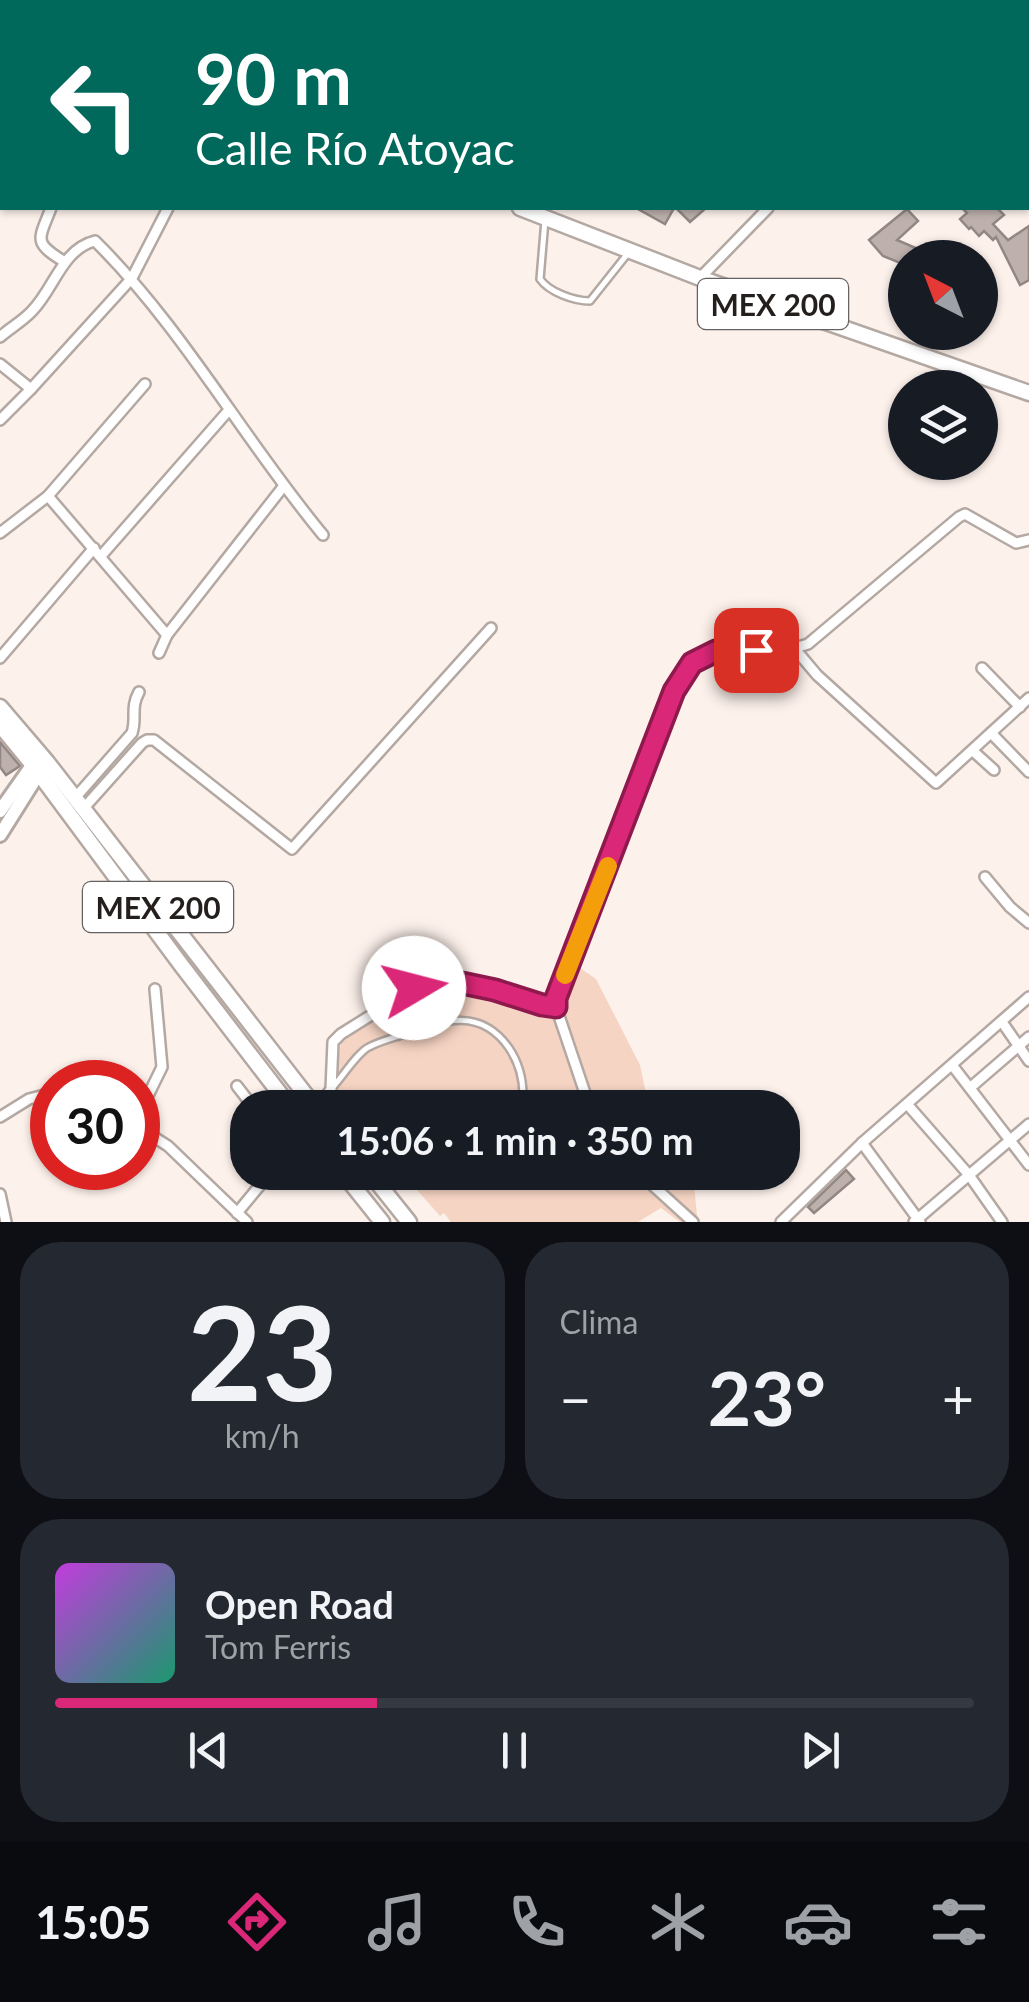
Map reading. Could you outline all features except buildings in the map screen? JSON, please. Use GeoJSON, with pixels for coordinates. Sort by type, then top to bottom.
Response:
{"type":"FeatureCollection","features":[{"type":"Feature","properties":{"kind":"main road","name":"MEX 200"},"geometry":{"type":"LineString","coordinates":[[526,210],[700,278],[1029,393]]}},
{"type":"Feature","properties":{"kind":"main road","name":"MEX 200"},"geometry":{"type":"LineString","coordinates":[[0,707],[278,1090]]}},
{"type":"Feature","properties":{"kind":"main road","name":"MEX 200"},"geometry":{"type":"LineString","coordinates":[[0,725],[79,804],[303,1090]]}},
{"type":"Feature","properties":{"kind":"main road"},"geometry":{"type":"LineString","coordinates":[[0,811],[39,764]]}},
{"type":"Feature","properties":{"kind":"main road"},"geometry":{"type":"LineString","coordinates":[[0,835],[23,802],[39,764]]}},
{"type":"Feature","properties":{"kind":"main road"},"geometry":{"type":"LineString","coordinates":[[356,1190],[382,1222]]}},
{"type":"Feature","properties":{"kind":"main road"},"geometry":{"type":"LineString","coordinates":[[383,1190],[409,1222]]}},
{"type":"Feature","properties":{"kind":"street"},"geometry":{"type":"LineString","coordinates":[[50,210],[40,237],[41,245],[64,262]]}},
{"type":"Feature","properties":{"kind":"street"},"geometry":{"type":"LineString","coordinates":[[0,420],[132,278],[167,210]]}},
{"type":"Feature","properties":{"kind":"street"},"geometry":{"type":"LineString","coordinates":[[700,278],[766,210]]}},
{"type":"Feature","properties":{"kind":"street"},"geometry":{"type":"LineString","coordinates":[[0,336],[31,312],[64,262],[81,244],[95,241],[132,278],[283,487],[323,535]]}},
{"type":"Feature","properties":{"kind":"street"},"geometry":{"type":"LineString","coordinates":[[0,364],[31,389]]}},
{"type":"Feature","properties":{"kind":"street"},"geometry":{"type":"LineString","coordinates":[[0,533],[48,496],[145,384]]}},
{"type":"Feature","properties":{"kind":"street"},"geometry":{"type":"LineString","coordinates":[[0,658],[229,410]]}},
{"type":"Feature","properties":{"kind":"street"},"geometry":{"type":"LineString","coordinates":[[159,653],[167,636],[283,487]]}},
{"type":"Feature","properties":{"kind":"street"},"geometry":{"type":"LineString","coordinates":[[48,496],[167,636]]}},
{"type":"Feature","properties":{"kind":"street"},"geometry":{"type":"LineString","coordinates":[[584,1090],[556,998],[674,691],[692,663],[716,651],[795,649],[808,644],[965,514],[1016,543],[1029,540]]}},
{"type":"Feature","properties":{"kind":"street"},"geometry":{"type":"LineString","coordinates":[[79,804],[142,743],[154,740],[292,849],[491,628]]}},
{"type":"Feature","properties":{"kind":"street"},"geometry":{"type":"LineString","coordinates":[[795,649],[817,675],[936,782],[1029,698]]}},
{"type":"Feature","properties":{"kind":"street"},"geometry":{"type":"LineString","coordinates":[[982,668],[1020,707]]}},
{"type":"Feature","properties":{"kind":"street"},"geometry":{"type":"LineString","coordinates":[[79,804],[132,734],[132,709],[138,692]]}},
{"type":"Feature","properties":{"kind":"street"},"geometry":{"type":"LineString","coordinates":[[991,734],[1029,772]]}},
{"type":"Feature","properties":{"kind":"street"},"geometry":{"type":"LineString","coordinates":[[973,751],[994,770]]}},
{"type":"Feature","properties":{"kind":"street"},"geometry":{"type":"LineString","coordinates":[[986,877],[1029,923]]}},
{"type":"Feature","properties":{"kind":"street"},"geometry":{"type":"LineString","coordinates":[[331,1090],[333,1042],[392,1002],[438,978],[556,1007]]}},
{"type":"Feature","properties":{"kind":"street"},"geometry":{"type":"LineString","coordinates":[[155,989],[160,1071]]}},
{"type":"Feature","properties":{"kind":"street"},"geometry":{"type":"LineString","coordinates":[[781,1222],[862,1143],[1029,997]]}},
{"type":"Feature","properties":{"kind":"street"},"geometry":{"type":"LineString","coordinates":[[1002,1022],[1029,1061]]}},
{"type":"Feature","properties":{"kind":"street"},"geometry":{"type":"LineString","coordinates":[[971,1088],[1029,1037]]}},
{"type":"Feature","properties":{"kind":"street"},"geometry":{"type":"LineString","coordinates":[[952,1066],[1029,1165]]}},
{"type":"Feature","properties":{"kind":"street"},"geometry":{"type":"LineString","coordinates":[[237,1086],[240,1090]]}},
{"type":"Feature","properties":{"kind":"street"},"geometry":{"type":"LineString","coordinates":[[0,1117],[30,1098]]}},
{"type":"Feature","properties":{"kind":"street"},"geometry":{"type":"LineString","coordinates":[[907,1104],[969,1175],[1002,1222]]}},
{"type":"Feature","properties":{"kind":"street"},"geometry":{"type":"LineString","coordinates":[[862,1143],[917,1221],[1029,1124]]}},
{"type":"Feature","properties":{"kind":"street"},"geometry":{"type":"LineString","coordinates":[[160,1141],[246,1222]]}},
{"type":"Feature","properties":{"kind":"street"},"geometry":{"type":"LineString","coordinates":[[237,1212],[256,1190]]}},
{"type":"Feature","properties":{"kind":"street"},"geometry":{"type":"LineString","coordinates":[[658,1190],[693,1222]]}},
{"type":"Feature","properties":{"kind":"street"},"geometry":{"type":"LineString","coordinates":[[0,1194],[6,1222]]}},
{"type":"Feature","properties":{"kind":"lane"},"geometry":{"type":"LineString","coordinates":[[545,217],[540,279],[545,287],[590,301],[630,250]]}},
{"type":"Feature","properties":{"kind":"lane"},"geometry":{"type":"LineString","coordinates":[[331,1090],[367,1048],[424,1026],[460,1019],[499,1034],[515,1058],[522,1090]]}},
{"type":"Feature","properties":{"kind":"shaded area"},"geometry":{"type":"Polygon","coordinates":[[[577,966],[596,979],[640,1065],[645,1090],[333,1090],[341,1043],[408,994],[433,983],[474,988],[554,1013],[577,966]]]}},
{"type":"Feature","properties":{"kind":"shaded area"},"geometry":{"type":"Polygon","coordinates":[[[417,1190],[695,1190],[697,1216],[690,1222],[680,1222],[661,1208],[638,1222],[451,1222],[444,1213],[440,1216],[417,1190]]]}},
{"type":"Feature","properties":{"kind":"slow traffic"},"geometry":{"type":"LineString","coordinates":[[565,975],[608,866]]}},
{"type":"Feature","properties":{"kind":"route"},"geometry":{"type":"LineString","coordinates":[[414,988],[438,978],[556,1007],[556,998],[674,691],[692,663],[716,651],[756,650]]}}]}
